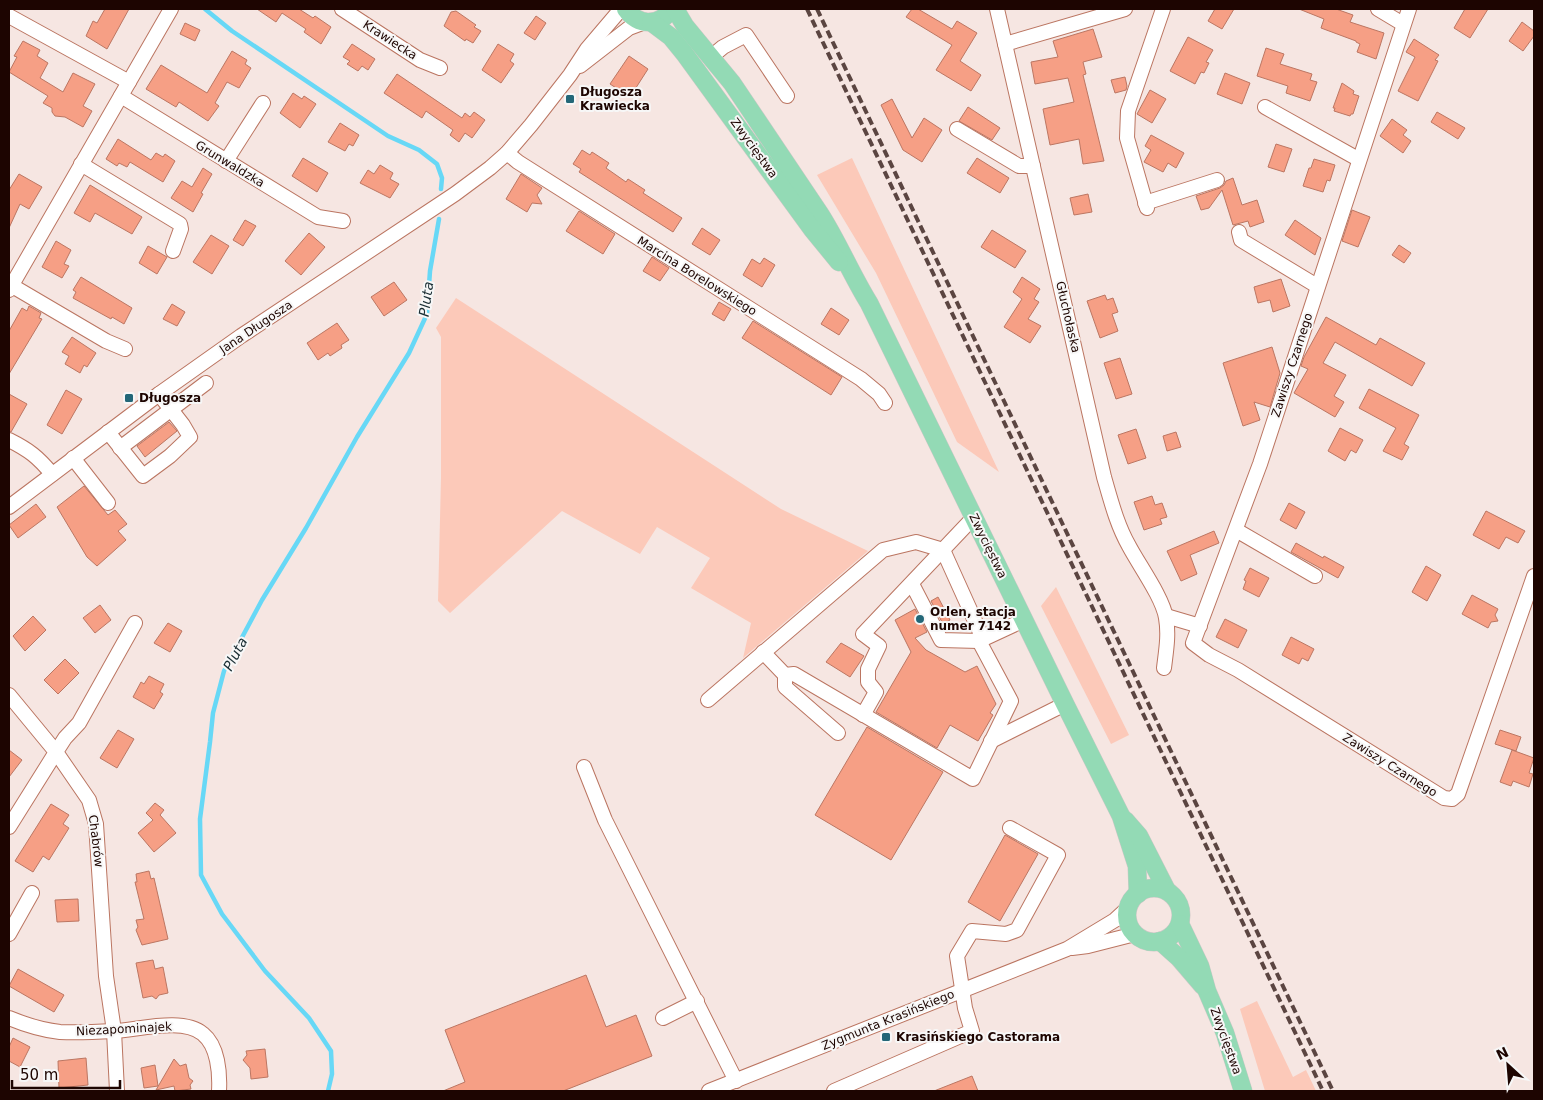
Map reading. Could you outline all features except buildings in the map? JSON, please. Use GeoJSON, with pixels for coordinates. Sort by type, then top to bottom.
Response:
{"type":"FeatureCollection","features":[{"type":"Feature","properties":{"kind":"main road","name":"Zwycięstwa"},"geometry":{"type":"LineString","coordinates":[[626,9],[632,16],[648,22],[671,37],[827,249],[853,277]]}},
{"type":"Feature","properties":{"kind":"main road"},"geometry":{"type":"LineString","coordinates":[[648,22],[665,17],[671,9]]}},
{"type":"Feature","properties":{"kind":"main road","name":"Zwycięstwa"},"geometry":{"type":"LineString","coordinates":[[675,9],[685,26],[737,90],[830,230],[853,277],[869,303],[1121,816],[1137,866],[1133,901]]}},
{"type":"Feature","properties":{"kind":"main road","name":"Zwycięstwa"},"geometry":{"type":"LineString","coordinates":[[1121,816],[1139,836],[1167,891]]}},
{"type":"Feature","properties":{"kind":"main road"},"geometry":{"type":"LineString","coordinates":[[1152,888],[1167,891],[1178,902],[1181,916],[1180,924],[1168,938],[1151,942],[1143,939],[1135,934],[1130,926],[1128,918],[1133,901],[1152,888]]}},
{"type":"Feature","properties":{"kind":"main road","name":"Zwycięstwa"},"geometry":{"type":"LineString","coordinates":[[1180,924],[1200,966],[1207,991],[1225,1033],[1243,1091]]}},
{"type":"Feature","properties":{"kind":"main road","name":"Zwycięstwa"},"geometry":{"type":"LineString","coordinates":[[1160,941],[1179,958],[1207,991]]}},
{"type":"Feature","properties":{"kind":"street"},"geometry":{"type":"LineString","coordinates":[[125,349],[10,287],[171,9]]}},
{"type":"Feature","properties":{"kind":"street","name":"Krawiecka"},"geometry":{"type":"LineString","coordinates":[[342,9],[420,60],[440,68]]}},
{"type":"Feature","properties":{"kind":"street"},"geometry":{"type":"LineString","coordinates":[[507,153],[570,74],[587,49],[621,9]]}},
{"type":"Feature","properties":{"kind":"street","name":"Głuchołaska"},"geometry":{"type":"LineString","coordinates":[[997,9],[1104,477],[1115,514],[1128,544],[1158,597],[1166,616],[1168,642],[1164,668]]}},
{"type":"Feature","properties":{"kind":"street"},"geometry":{"type":"LineString","coordinates":[[1005,44],[1125,9]]}},
{"type":"Feature","properties":{"kind":"street"},"geometry":{"type":"LineString","coordinates":[[1163,9],[1128,111],[1127,138],[1146,205],[1217,180]]}},
{"type":"Feature","properties":{"kind":"street"},"geometry":{"type":"LineString","coordinates":[[1378,9],[1403,24]]}},
{"type":"Feature","properties":{"kind":"street","name":"Zawiszy Czarnego"},"geometry":{"type":"LineString","coordinates":[[1408,9],[1260,464],[1193,643],[1209,655],[1238,670],[1444,798],[1452,799],[1458,794],[1531,597],[1534,576]]}},
{"type":"Feature","properties":{"kind":"street"},"geometry":{"type":"LineString","coordinates":[[9,16],[129,82]]}},
{"type":"Feature","properties":{"kind":"street"},"geometry":{"type":"LineString","coordinates":[[570,74],[629,28],[648,22]]}},
{"type":"Feature","properties":{"kind":"street"},"geometry":{"type":"LineString","coordinates":[[711,57],[723,47],[746,35],[787,96]]}},
{"type":"Feature","properties":{"kind":"street","name":"Grunwaldzka"},"geometry":{"type":"LineString","coordinates":[[121,96],[318,217],[343,221]]}},
{"type":"Feature","properties":{"kind":"street"},"geometry":{"type":"LineString","coordinates":[[226,161],[263,103]]}},
{"type":"Feature","properties":{"kind":"street"},"geometry":{"type":"LineString","coordinates":[[1265,107],[1358,159]]}},
{"type":"Feature","properties":{"kind":"street"},"geometry":{"type":"LineString","coordinates":[[958,129],[1019,166],[1033,166]]}},
{"type":"Feature","properties":{"kind":"street","name":"Jana Długosza"},"geometry":{"type":"LineString","coordinates":[[9,507],[159,394],[241,336],[455,194],[507,153]]}},
{"type":"Feature","properties":{"kind":"street","name":"Marcina Borelowskiego"},"geometry":{"type":"LineString","coordinates":[[507,153],[861,380],[879,394],[885,402]]}},
{"type":"Feature","properties":{"kind":"street"},"geometry":{"type":"LineString","coordinates":[[81,164],[180,224],[181,229],[172,251]]}},
{"type":"Feature","properties":{"kind":"street"},"geometry":{"type":"LineString","coordinates":[[1238,232],[1241,240],[1317,286]]}},
{"type":"Feature","properties":{"kind":"street"},"geometry":{"type":"LineString","coordinates":[[120,448],[206,383]]}},
{"type":"Feature","properties":{"kind":"street"},"geometry":{"type":"LineString","coordinates":[[108,432],[143,476],[170,456],[190,437],[159,394]]}},
{"type":"Feature","properties":{"kind":"street"},"geometry":{"type":"LineString","coordinates":[[9,440],[30,451],[41,460],[52,474]]}},
{"type":"Feature","properties":{"kind":"street"},"geometry":{"type":"LineString","coordinates":[[73,458],[108,503]]}},
{"type":"Feature","properties":{"kind":"street"},"geometry":{"type":"LineString","coordinates":[[863,715],[876,692],[868,682],[868,669],[879,646],[863,634],[974,517]]}},
{"type":"Feature","properties":{"kind":"street"},"geometry":{"type":"LineString","coordinates":[[1236,530],[1315,576]]}},
{"type":"Feature","properties":{"kind":"street"},"geometry":{"type":"LineString","coordinates":[[708,700],[882,550],[916,542],[943,550],[980,632],[979,641],[1011,702],[973,779],[794,674],[785,675]]}},
{"type":"Feature","properties":{"kind":"street"},"geometry":{"type":"LineString","coordinates":[[912,584],[941,640],[979,641],[1024,620]]}},
{"type":"Feature","properties":{"kind":"street"},"geometry":{"type":"LineString","coordinates":[[1166,616],[1200,626]]}},
{"type":"Feature","properties":{"kind":"street"},"geometry":{"type":"LineString","coordinates":[[9,827],[65,738],[79,723],[135,623]]}},
{"type":"Feature","properties":{"kind":"street"},"geometry":{"type":"LineString","coordinates":[[762,652],[785,675],[786,687],[838,733]]}},
{"type":"Feature","properties":{"kind":"street"},"geometry":{"type":"LineString","coordinates":[[9,695],[56,752]]}},
{"type":"Feature","properties":{"kind":"street"},"geometry":{"type":"LineString","coordinates":[[991,741],[1065,704]]}},
{"type":"Feature","properties":{"kind":"street","name":"Chabrów"},"geometry":{"type":"LineString","coordinates":[[56,752],[89,800],[96,824],[106,976],[114,1031],[117,1091]]}},
{"type":"Feature","properties":{"kind":"street"},"geometry":{"type":"LineString","coordinates":[[584,767],[606,820],[736,1081]]}},
{"type":"Feature","properties":{"kind":"street"},"geometry":{"type":"LineString","coordinates":[[834,1091],[972,1031],[965,1008],[957,956],[972,931],[1006,934],[1017,930],[1058,855],[1010,828]]}},
{"type":"Feature","properties":{"kind":"street"},"geometry":{"type":"LineString","coordinates":[[9,934],[32,893]]}},
{"type":"Feature","properties":{"kind":"street","name":"Zygmunta Krasińskiego"},"geometry":{"type":"LineString","coordinates":[[709,1091],[1067,948],[1115,920],[1133,901]]}},
{"type":"Feature","properties":{"kind":"street","name":"Zygmunta Krasińskiego"},"geometry":{"type":"LineString","coordinates":[[1067,948],[1088,946],[1135,934]]}},
{"type":"Feature","properties":{"kind":"street"},"geometry":{"type":"LineString","coordinates":[[663,1018],[697,1001]]}},
{"type":"Feature","properties":{"kind":"street","name":"Niezapominajek"},"geometry":{"type":"LineString","coordinates":[[9,1018],[39,1029],[61,1032],[114,1031],[165,1026],[194,1028],[210,1042],[215,1054],[218,1066],[219,1091]]}},
{"type":"Feature","properties":{"kind":"shaded area"},"geometry":{"type":"Polygon","coordinates":[[[852,158],[999,472],[957,442],[876,273],[817,175],[852,158]]]}},
{"type":"Feature","properties":{"kind":"shaded area"},"geometry":{"type":"Polygon","coordinates":[[[456,298],[781,509],[868,551],[743,658],[751,623],[691,588],[710,558],[657,527],[640,554],[562,511],[450,613],[438,601],[441,478],[441,337],[436,328],[456,298]]]}},
{"type":"Feature","properties":{"kind":"shaded area"},"geometry":{"type":"Polygon","coordinates":[[[1056,587],[1129,735],[1111,744],[1041,606],[1056,587]]]}},
{"type":"Feature","properties":{"kind":"shaded area"},"geometry":{"type":"Polygon","coordinates":[[[1257,1001],[1293,1077],[1306,1070],[1316,1091],[1265,1091],[1240,1009],[1257,1001]]]}},
{"type":"Feature","properties":{"kind":"waterway","name":"Pluta"},"geometry":{"type":"LineString","coordinates":[[205,9],[232,31],[388,136],[419,150],[437,164],[442,178],[441,189]]}},
{"type":"Feature","properties":{"kind":"waterway","name":"Pluta"},"geometry":{"type":"LineString","coordinates":[[328,1091],[332,1074],[331,1051],[309,1018],[265,971],[222,914],[201,875],[200,819],[213,713],[224,671],[262,600],[306,528],[357,437],[409,353],[427,314],[430,271],[439,219]]}},
{"type":"Feature","properties":{"kind":"railway"},"geometry":{"type":"LineString","coordinates":[[807,9],[1323,1091]]}},
{"type":"Feature","properties":{"kind":"railway"},"geometry":{"type":"LineString","coordinates":[[817,9],[1333,1091]]}},
{"type":"Feature","properties":{"kind":"place","name":"Długosza Krawiecka"},"geometry":{"type":"Point","coordinates":[570,99]}},
{"type":"Feature","properties":{"kind":"place","name":"Długosza"},"geometry":{"type":"Point","coordinates":[129,398]}},
{"type":"Feature","properties":{"kind":"place","name":"Orlen, stacja numer 7142"},"geometry":{"type":"Point","coordinates":[920,619]}},
{"type":"Feature","properties":{"kind":"place","name":"Krasińskiego Castorama"},"geometry":{"type":"Point","coordinates":[886,1037]}}]}
